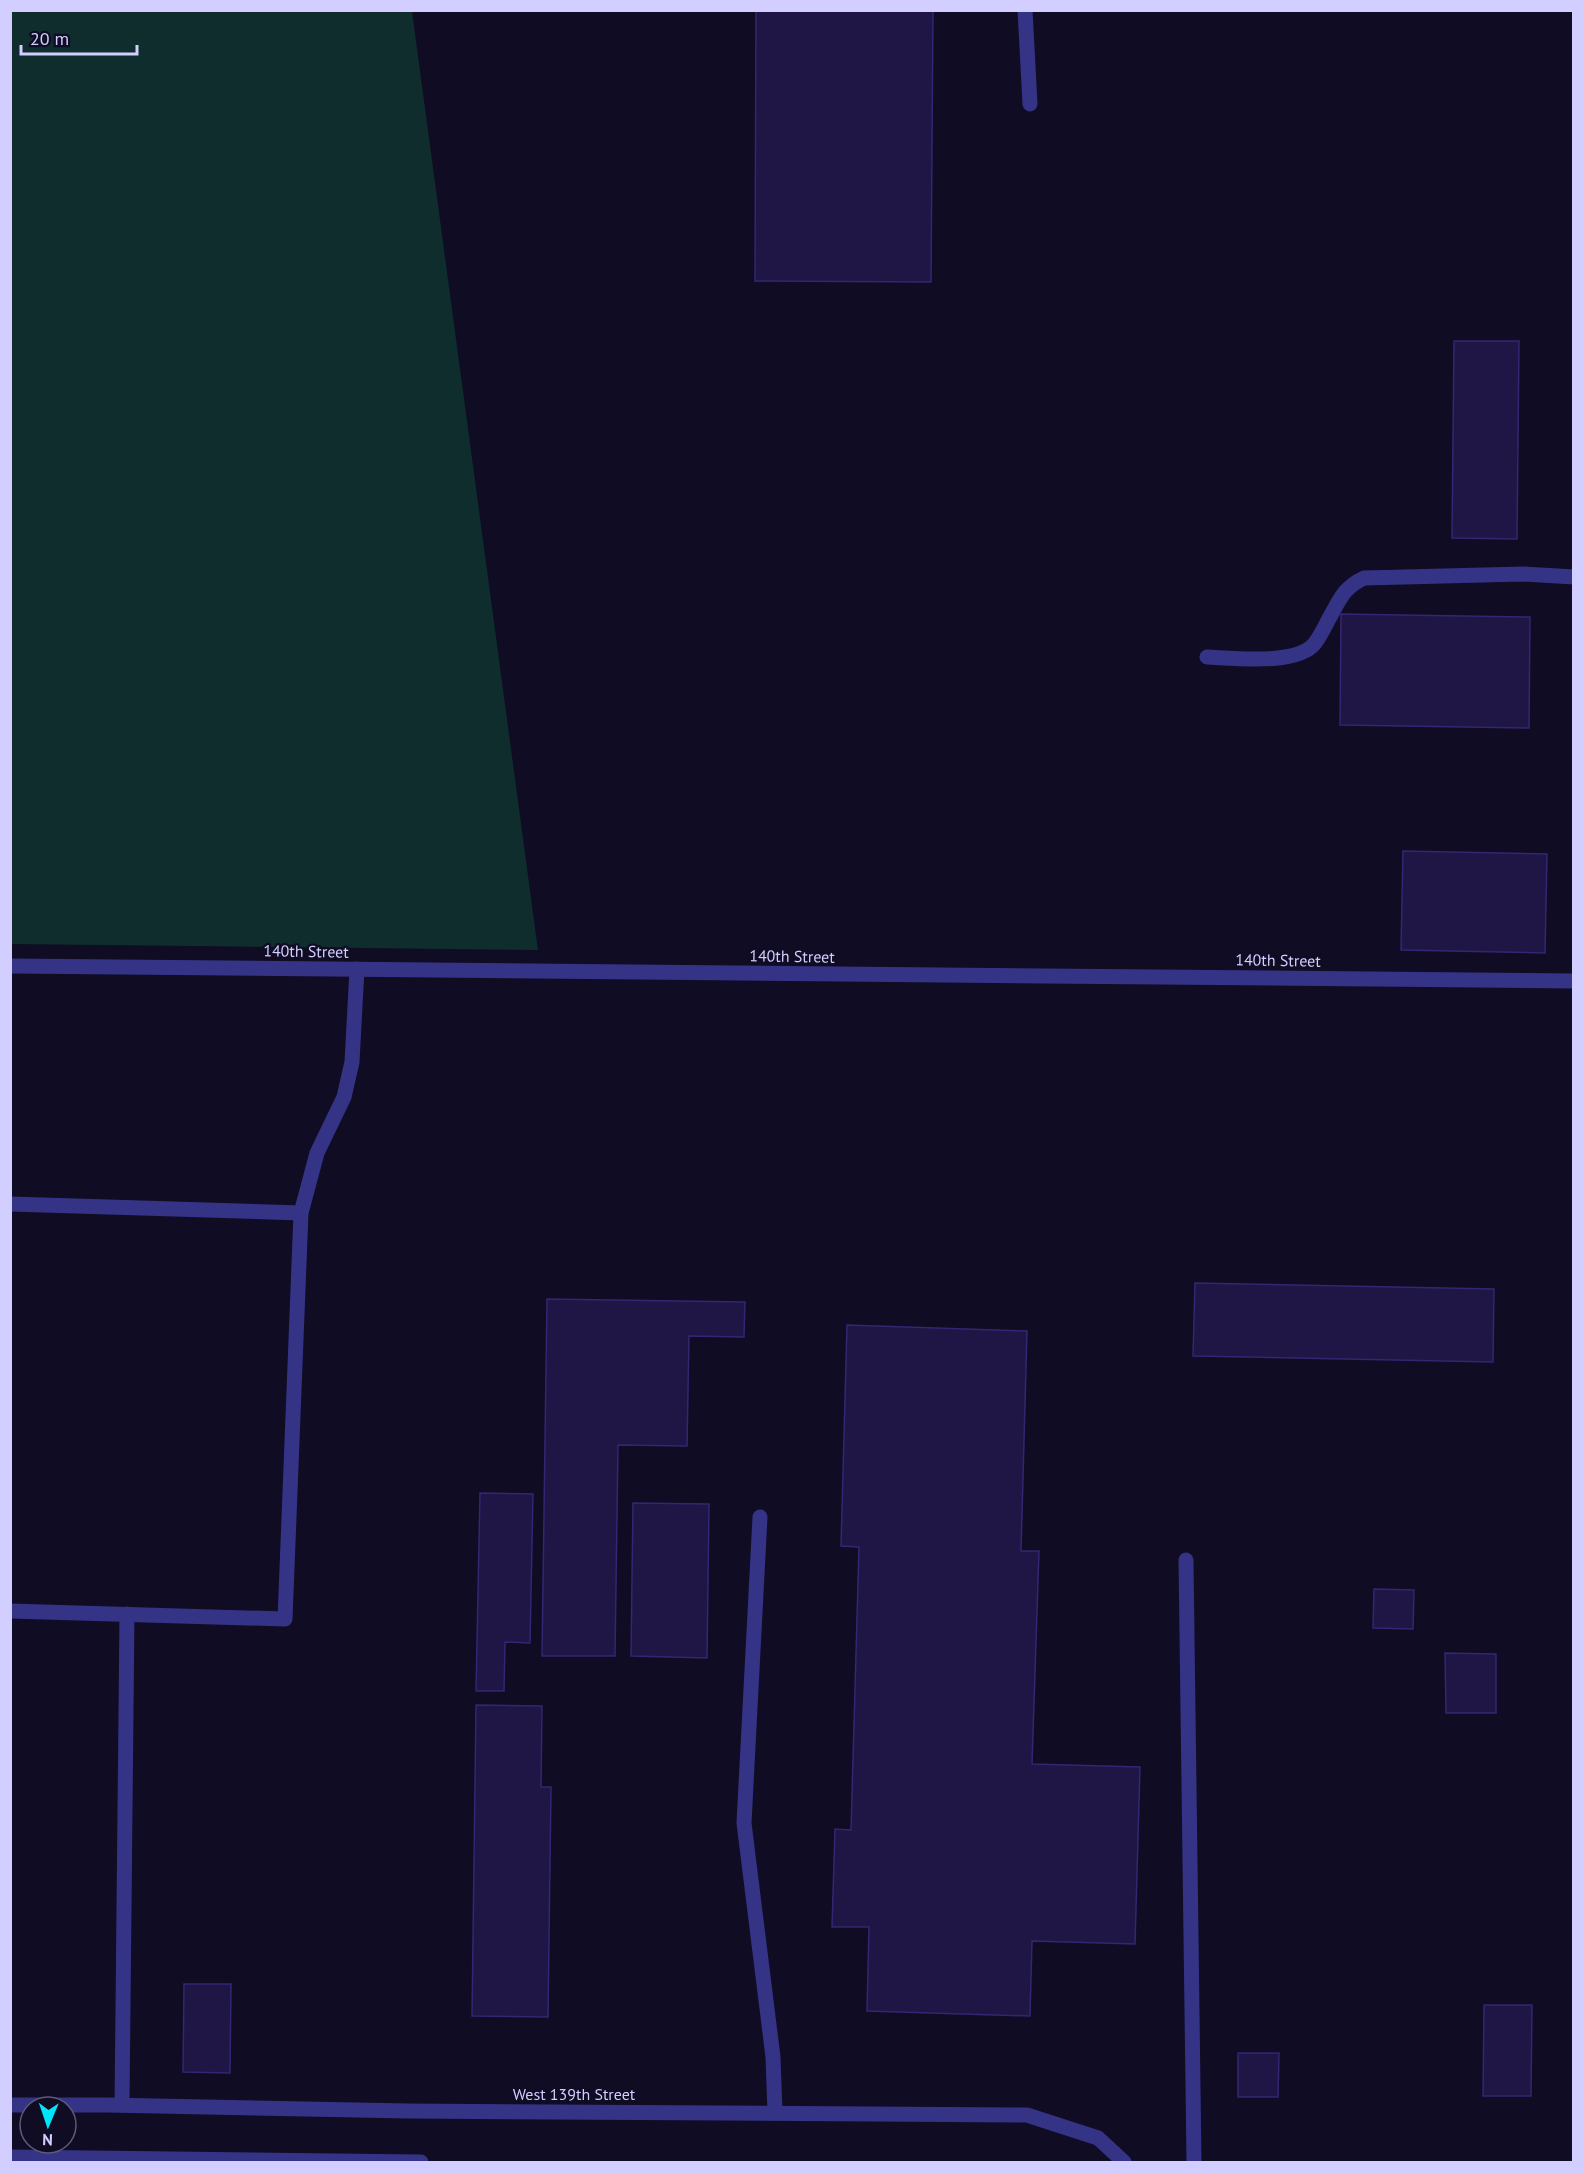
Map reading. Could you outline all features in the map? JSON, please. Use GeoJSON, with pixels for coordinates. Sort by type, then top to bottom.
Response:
{"type":"FeatureCollection","features":[{"type":"Feature","properties":{"kind":"street"},"geometry":{"type":"LineString","coordinates":[[1025,10],[1030,104]]}},
{"type":"Feature","properties":{"kind":"street"},"geometry":{"type":"LineString","coordinates":[[1207,657],[1250,659],[1296,656],[1314,645],[1342,594],[1352,584],[1364,578],[1523,574],[1574,577]]}},
{"type":"Feature","properties":{"kind":"street","name":"140th Street"},"geometry":{"type":"LineString","coordinates":[[10,966],[1574,981]]}},
{"type":"Feature","properties":{"kind":"street"},"geometry":{"type":"LineString","coordinates":[[10,1611],[285,1619],[301,1213],[316,1153],[344,1097],[352,1062],[357,969]]}},
{"type":"Feature","properties":{"kind":"street"},"geometry":{"type":"LineString","coordinates":[[10,1204],[301,1213]]}},
{"type":"Feature","properties":{"kind":"street"},"geometry":{"type":"LineString","coordinates":[[760,1517],[744,1823],[773,2058],[775,2113]]}},
{"type":"Feature","properties":{"kind":"street"},"geometry":{"type":"LineString","coordinates":[[1186,1560],[1194,2163]]}},
{"type":"Feature","properties":{"kind":"street"},"geometry":{"type":"LineString","coordinates":[[122,2105],[127,1614]]}},
{"type":"Feature","properties":{"kind":"street","name":"West 139th Street"},"geometry":{"type":"LineString","coordinates":[[10,2105],[432,2111],[1027,2115],[1098,2138],[1124,2163]]}},
{"type":"Feature","properties":{"kind":"street"},"geometry":{"type":"LineString","coordinates":[[10,2157],[421,2163]]}},
{"type":"Feature","properties":{"kind":"green space"},"geometry":{"type":"Polygon","coordinates":[[[11,10],[412,11],[538,950],[11,944],[11,10]]]}},
{"type":"Feature","properties":{"kind":"building"},"geometry":{"type":"Polygon","coordinates":[[[756,10],[933,10],[931,282],[755,281],[756,10]]]}},
{"type":"Feature","properties":{"kind":"building"},"geometry":{"type":"Polygon","coordinates":[[[1454,341],[1519,341],[1517,539],[1452,538],[1454,341]]]}},
{"type":"Feature","properties":{"kind":"building"},"geometry":{"type":"Polygon","coordinates":[[[1341,614],[1530,617],[1529,728],[1340,725],[1341,614]]]}},
{"type":"Feature","properties":{"kind":"building"},"geometry":{"type":"Polygon","coordinates":[[[1403,851],[1547,854],[1545,953],[1401,950],[1403,851]]]}},
{"type":"Feature","properties":{"kind":"building"},"geometry":{"type":"Polygon","coordinates":[[[1195,1283],[1494,1289],[1493,1362],[1193,1356],[1195,1283]]]}},
{"type":"Feature","properties":{"kind":"building"},"geometry":{"type":"Polygon","coordinates":[[[547,1299],[745,1302],[744,1337],[689,1336],[687,1446],[618,1445],[615,1656],[542,1656],[547,1299]]]}},
{"type":"Feature","properties":{"kind":"building"},"geometry":{"type":"Polygon","coordinates":[[[847,1325],[1027,1331],[1021,1551],[1039,1551],[1032,1764],[1140,1767],[1135,1944],[1032,1941],[1030,2016],[867,2011],[869,1927],[832,1927],[835,1829],[851,1830],[859,1547],[841,1546],[847,1325]]]}},
{"type":"Feature","properties":{"kind":"building"},"geometry":{"type":"Polygon","coordinates":[[[480,1493],[533,1494],[530,1643],[505,1642],[504,1691],[476,1691],[480,1493]]]}},
{"type":"Feature","properties":{"kind":"building"},"geometry":{"type":"Polygon","coordinates":[[[633,1503],[709,1504],[707,1658],[631,1656],[633,1503]]]}},
{"type":"Feature","properties":{"kind":"building"},"geometry":{"type":"Polygon","coordinates":[[[1374,1589],[1414,1590],[1413,1629],[1373,1628],[1374,1589]]]}},
{"type":"Feature","properties":{"kind":"building"},"geometry":{"type":"Polygon","coordinates":[[[1445,1653],[1496,1654],[1496,1713],[1446,1713],[1445,1653]]]}},
{"type":"Feature","properties":{"kind":"building"},"geometry":{"type":"Polygon","coordinates":[[[476,1705],[542,1706],[541,1787],[551,1787],[548,2017],[472,2016],[476,1705]]]}},
{"type":"Feature","properties":{"kind":"building"},"geometry":{"type":"Polygon","coordinates":[[[184,1984],[231,1984],[230,2073],[183,2072],[184,1984]]]}},
{"type":"Feature","properties":{"kind":"building"},"geometry":{"type":"Polygon","coordinates":[[[1484,2005],[1532,2005],[1531,2096],[1483,2096],[1484,2005]]]}},
{"type":"Feature","properties":{"kind":"building"},"geometry":{"type":"Polygon","coordinates":[[[1238,2053],[1279,2053],[1278,2097],[1238,2097],[1238,2053]]]}}]}
